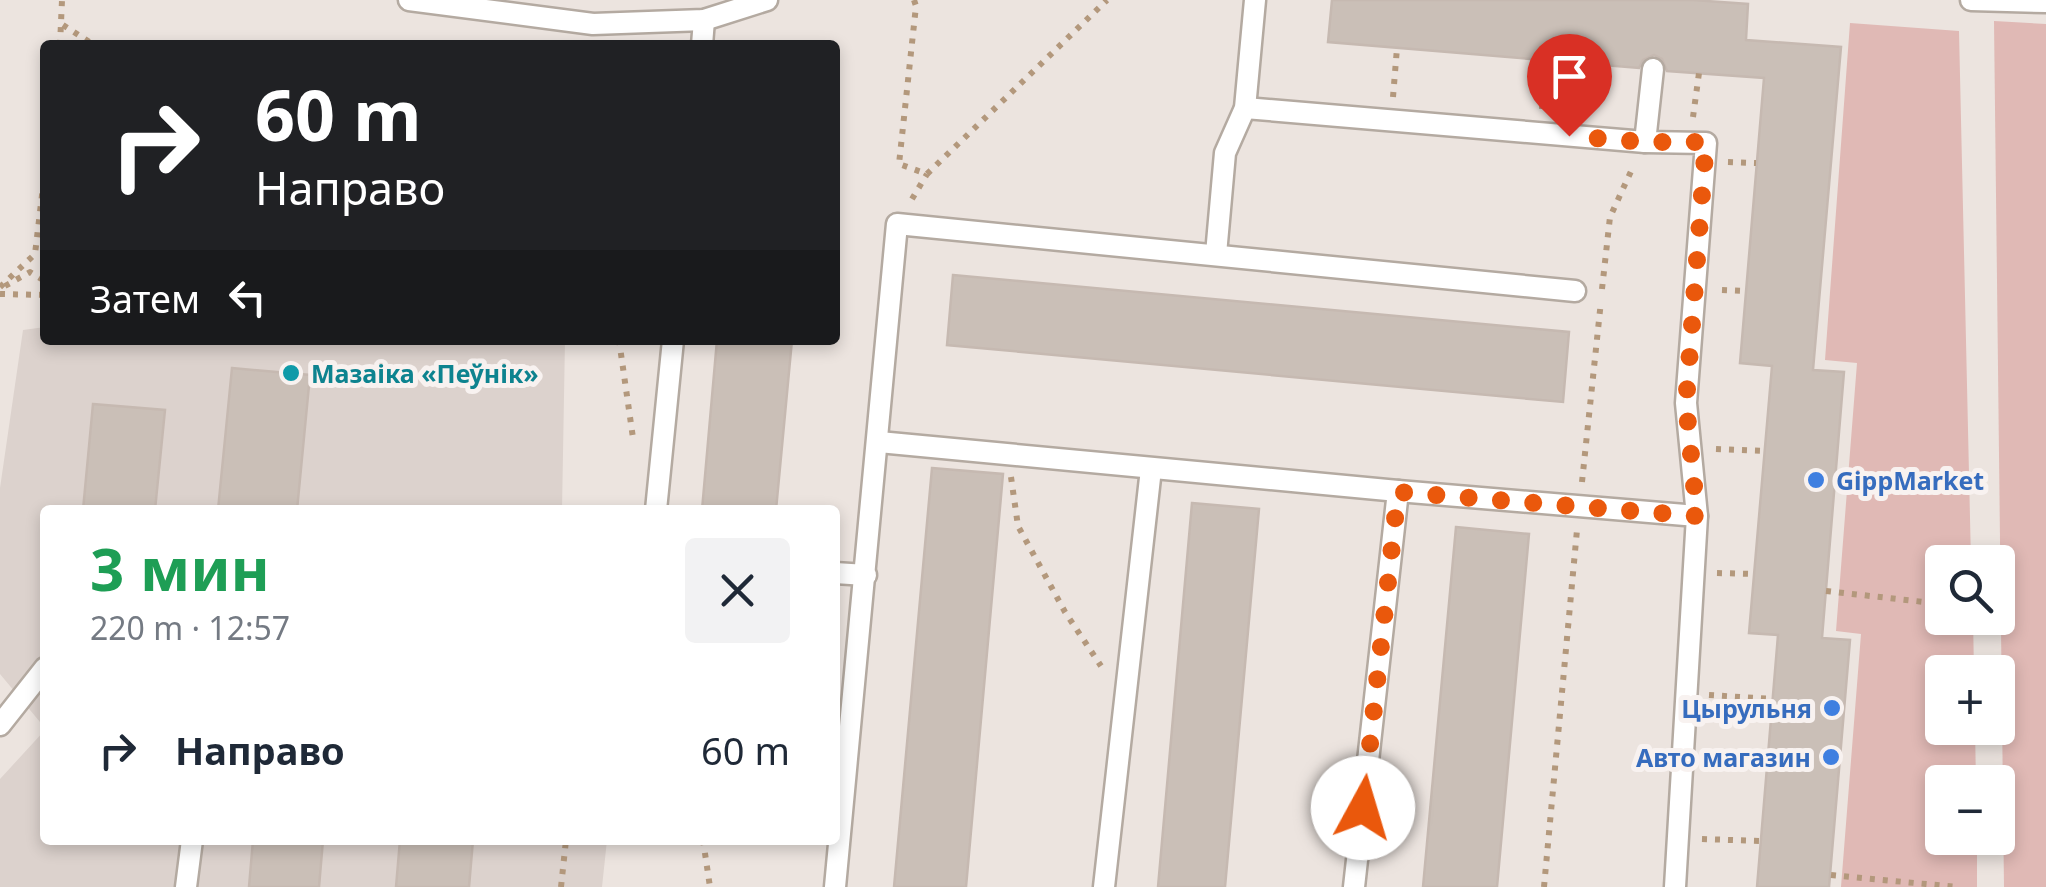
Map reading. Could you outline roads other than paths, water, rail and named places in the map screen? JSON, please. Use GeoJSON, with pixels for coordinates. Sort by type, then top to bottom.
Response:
{"type":"FeatureCollection","features":[{"type":"Feature","properties":{"kind":"lane"},"geometry":{"type":"LineString","coordinates":[[409,0],[593,24],[704,20],[767,0]]}},
{"type":"Feature","properties":{"kind":"lane"},"geometry":{"type":"LineString","coordinates":[[1216,254],[1225,152],[1245,108],[1256,0]]}},
{"type":"Feature","properties":{"kind":"lane"},"geometry":{"type":"LineString","coordinates":[[1971,0],[2046,2]]}},
{"type":"Feature","properties":{"kind":"lane"},"geometry":{"type":"LineString","coordinates":[[702,40],[704,20]]}},
{"type":"Feature","properties":{"kind":"lane"},"geometry":{"type":"LineString","coordinates":[[1646,132],[1653,69]]}},
{"type":"Feature","properties":{"kind":"lane"},"geometry":{"type":"LineString","coordinates":[[1245,108],[1646,132],[1706,142],[1686,403],[1697,516],[1674,887]]}},
{"type":"Feature","properties":{"kind":"lane"},"geometry":{"type":"LineString","coordinates":[[840,828],[898,224],[1575,292]]}},
{"type":"Feature","properties":{"kind":"lane"},"geometry":{"type":"LineString","coordinates":[[656,505],[672,345]]}},
{"type":"Feature","properties":{"kind":"lane"},"geometry":{"type":"LineString","coordinates":[[878,442],[1398,492],[1697,516]]}},
{"type":"Feature","properties":{"kind":"lane"},"geometry":{"type":"LineString","coordinates":[[1104,887],[1151,469]]}},
{"type":"Feature","properties":{"kind":"lane"},"geometry":{"type":"LineString","coordinates":[[1354,887],[1398,492]]}},
{"type":"Feature","properties":{"kind":"lane"},"geometry":{"type":"LineString","coordinates":[[840,573],[866,575]]}},
{"type":"Feature","properties":{"kind":"lane"},"geometry":{"type":"LineString","coordinates":[[0,725],[40,674]]}},
{"type":"Feature","properties":{"kind":"lane"},"geometry":{"type":"LineString","coordinates":[[186,887],[191,845]]}},
{"type":"Feature","properties":{"kind":"lane"},"geometry":{"type":"LineString","coordinates":[[834,887],[838,845]]}},
{"type":"Feature","properties":{"kind":"place","name":"Мазаіка «Пеўнік»"},"geometry":{"type":"Point","coordinates":[291,373]}},
{"type":"Feature","properties":{"kind":"place","name":"GippMarket"},"geometry":{"type":"Point","coordinates":[1816,480]}},
{"type":"Feature","properties":{"kind":"place","name":"Цырульня"},"geometry":{"type":"Point","coordinates":[1832,708]}},
{"type":"Feature","properties":{"kind":"place","name":"Авто магазин"},"geometry":{"type":"Point","coordinates":[1831,757]}}]}
